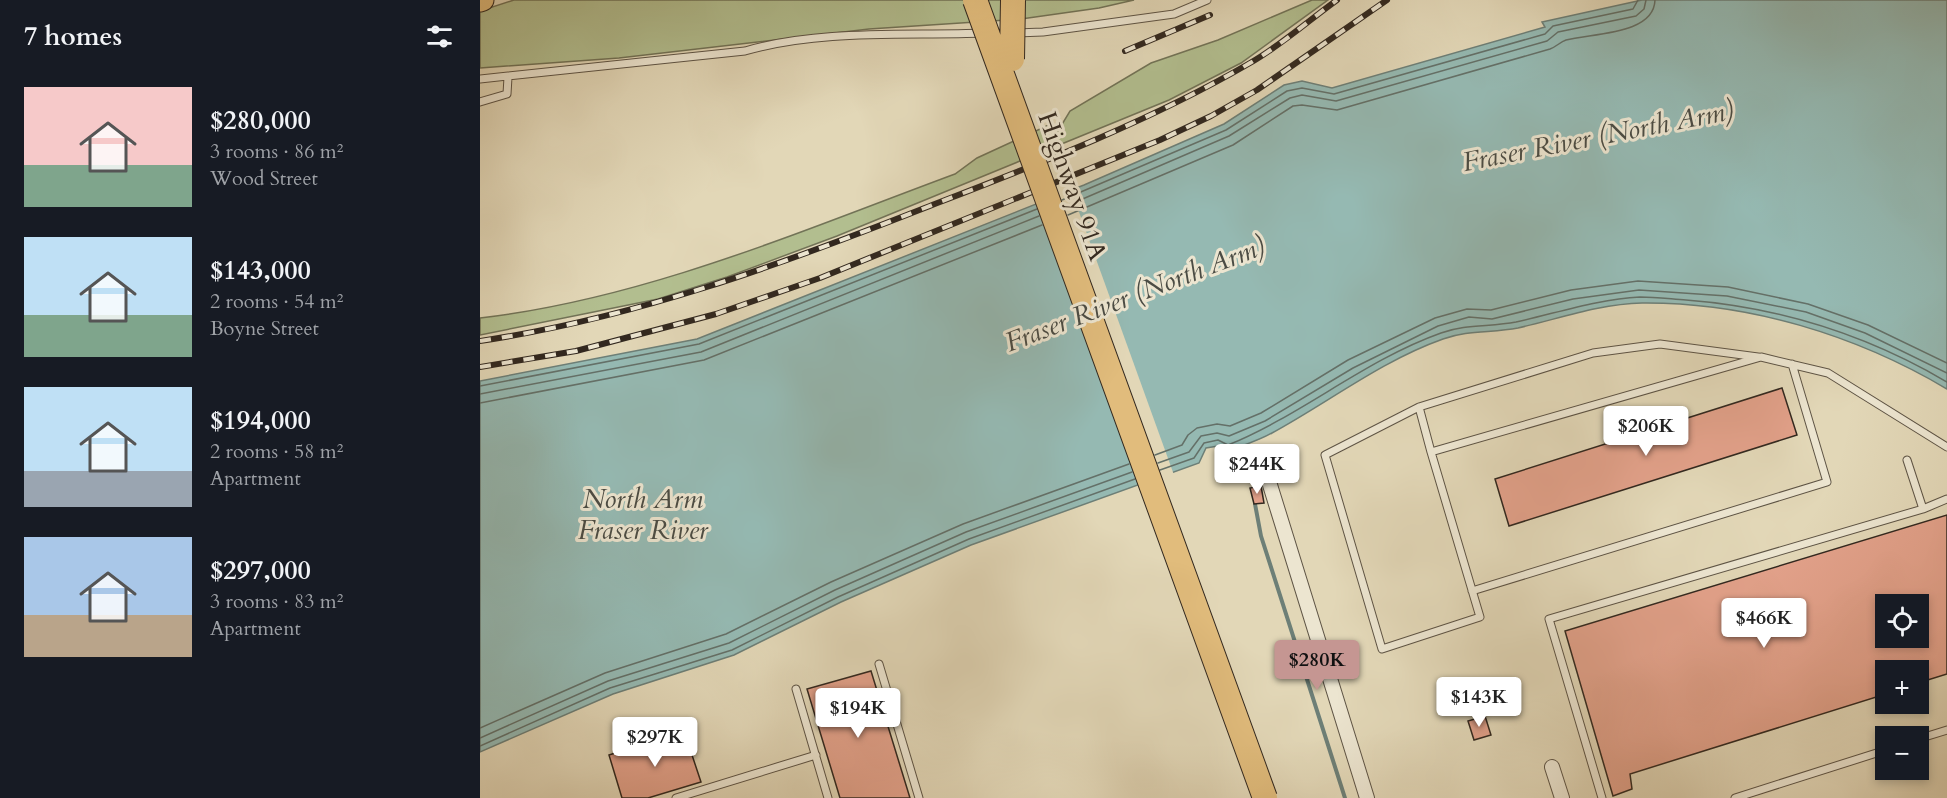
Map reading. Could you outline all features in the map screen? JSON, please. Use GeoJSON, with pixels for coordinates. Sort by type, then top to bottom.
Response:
{"type":"FeatureCollection","features":[{"type":"Feature","properties":{"kind":"highway","name":"Highway 91A"},"geometry":{"type":"LineString","coordinates":[[975,0],[1265,798]]}},
{"type":"Feature","properties":{"kind":"highway","name":"Highway 91A"},"geometry":{"type":"LineString","coordinates":[[990,0],[1280,798]]}},
{"type":"Feature","properties":{"kind":"highway"},"geometry":{"type":"LineString","coordinates":[[1012,60],[1013,0]]}},
{"type":"Feature","properties":{"kind":"street"},"geometry":{"type":"LineString","coordinates":[[1266,472],[1367,798]]}},
{"type":"Feature","properties":{"kind":"street"},"geometry":{"type":"LineString","coordinates":[[1552,767],[1562,798]]}},
{"type":"Feature","properties":{"kind":"lane"},"geometry":{"type":"LineString","coordinates":[[1008,33],[1043,32],[1174,14],[1207,0]]}},
{"type":"Feature","properties":{"kind":"lane"},"geometry":{"type":"LineString","coordinates":[[480,79],[745,51],[767,45],[855,36],[997,33]]}},
{"type":"Feature","properties":{"kind":"lane"},"geometry":{"type":"LineString","coordinates":[[480,102],[507,93],[508,77]]}},
{"type":"Feature","properties":{"kind":"lane"},"geometry":{"type":"LineString","coordinates":[[1419,407],[1480,617],[1382,649],[1325,455],[1419,407],[1593,353],[1660,344],[1761,357],[1828,373],[1947,447]]}},
{"type":"Feature","properties":{"kind":"lane"},"geometry":{"type":"LineString","coordinates":[[1431,452],[1761,357]]}},
{"type":"Feature","properties":{"kind":"lane"},"geometry":{"type":"LineString","coordinates":[[1472,591],[1827,482],[1791,364]]}},
{"type":"Feature","properties":{"kind":"lane"},"geometry":{"type":"LineString","coordinates":[[1907,460],[1923,509]]}},
{"type":"Feature","properties":{"kind":"lane"},"geometry":{"type":"LineString","coordinates":[[1602,798],[1549,619],[1923,509],[1947,499]]}},
{"type":"Feature","properties":{"kind":"lane"},"geometry":{"type":"LineString","coordinates":[[879,664],[919,798]]}},
{"type":"Feature","properties":{"kind":"lane"},"geometry":{"type":"LineString","coordinates":[[796,689],[828,798]]}},
{"type":"Feature","properties":{"kind":"lane"},"geometry":{"type":"LineString","coordinates":[[1929,736],[1947,730]]}},
{"type":"Feature","properties":{"kind":"lane"},"geometry":{"type":"LineString","coordinates":[[1735,798],[1875,753]]}},
{"type":"Feature","properties":{"kind":"lane"},"geometry":{"type":"LineString","coordinates":[[676,798],[816,755]]}},
{"type":"Feature","properties":{"kind":"green space"},"geometry":{"type":"Polygon","coordinates":[[[514,0],[1134,0],[1099,8],[1021,19],[869,29],[619,58],[480,68],[480,11],[514,0]]]}},
{"type":"Feature","properties":{"kind":"green space"},"geometry":{"type":"Polygon","coordinates":[[[1312,0],[1328,0],[1241,63],[1169,100],[837,236],[727,277],[658,299],[480,335],[480,318],[541,309],[602,296],[662,279],[780,240],[955,174],[977,158],[1051,124],[1058,131],[1070,111],[1151,63],[1218,40],[1312,0]]]}},
{"type":"Feature","properties":{"kind":"water","name":"North Arm Fraser River"},"geometry":{"type":"Polygon","coordinates":[[[1642,0],[1947,0],[1947,389],[1876,353],[1838,338],[1800,325],[1722,308],[1682,304],[1626,304],[1594,309],[1518,328],[1452,336],[1398,359],[1261,438],[1226,452],[1218,446],[1206,448],[1199,463],[971,545],[841,602],[734,655],[613,694],[480,752],[480,381],[697,339],[1084,185],[1224,124],[1284,85],[1302,81],[1332,88],[1545,27],[1542,22],[1642,0]]]}},
{"type":"Feature","properties":{"kind":"pier"},"geometry":{"type":"Polygon","coordinates":[[[1070,187],[1174,475],[1141,487],[1036,200],[1070,187]]]}},
{"type":"Feature","properties":{"kind":"building"},"geometry":{"type":"Polygon","coordinates":[[[1782,388],[1797,435],[1509,526],[1495,479],[1782,388]]]}},
{"type":"Feature","properties":{"kind":"building"},"geometry":{"type":"Polygon","coordinates":[[[1261,486],[1264,503],[1254,504],[1250,488],[1261,486]]]}},
{"type":"Feature","properties":{"kind":"building"},"geometry":{"type":"Polygon","coordinates":[[[1947,515],[1947,674],[1929,680],[1929,660],[1875,660],[1875,697],[1630,774],[1632,789],[1613,796],[1565,631],[1947,515]]]}},
{"type":"Feature","properties":{"kind":"building"},"geometry":{"type":"Polygon","coordinates":[[[871,671],[910,798],[840,798],[807,689],[871,671]]]}},
{"type":"Feature","properties":{"kind":"building"},"geometry":{"type":"Polygon","coordinates":[[[1485,716],[1491,735],[1474,740],[1468,721],[1485,716]]]}},
{"type":"Feature","properties":{"kind":"building"},"geometry":{"type":"Polygon","coordinates":[[[684,731],[701,782],[648,798],[622,798],[609,755],[684,731]]]}},
{"type":"Feature","properties":{"kind":"waterway"},"geometry":{"type":"LineString","coordinates":[[1255,504],[1261,536],[1345,798]]}},
{"type":"Feature","properties":{"kind":"railway"},"geometry":{"type":"LineString","coordinates":[[480,341],[594,319],[704,288],[868,230],[1006,176],[1130,124],[1211,85],[1272,49],[1337,0]]}},
{"type":"Feature","properties":{"kind":"railway"},"geometry":{"type":"LineString","coordinates":[[480,367],[576,351],[716,314],[820,278],[1160,140],[1211,116],[1257,90],[1387,0]]}},
{"type":"Feature","properties":{"kind":"railway"},"geometry":{"type":"LineString","coordinates":[[1125,51],[1210,15]]}},
{"type":"Feature","properties":{"kind":"water label","name":"Fraser River (North Arm)"},"geometry":{"type":"Point","coordinates":[1598,136]}},
{"type":"Feature","properties":{"kind":"water label","name":"Fraser River (North Arm)"},"geometry":{"type":"Point","coordinates":[1135,294]}}]}
